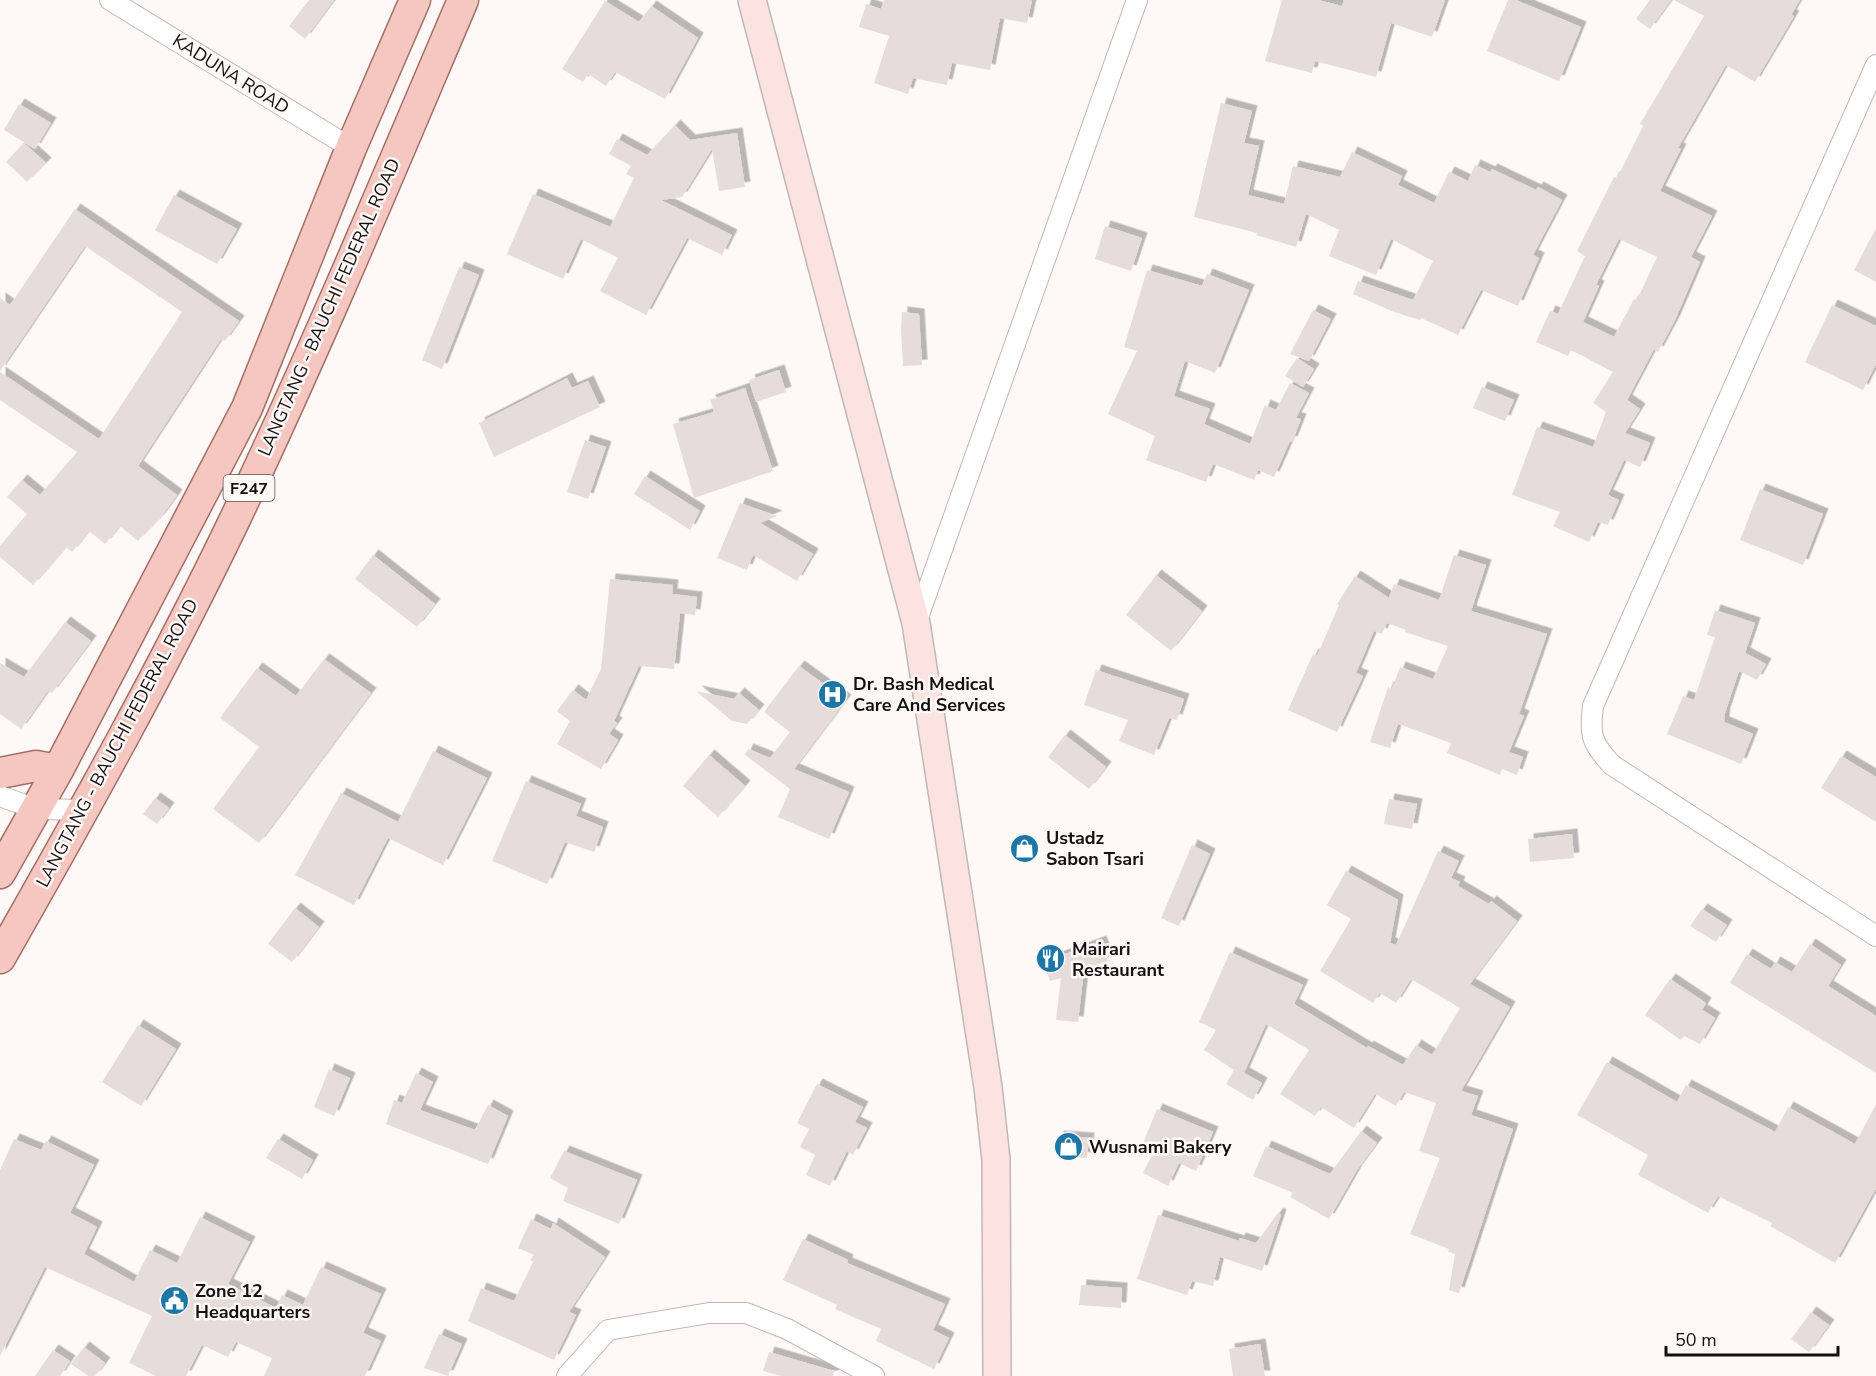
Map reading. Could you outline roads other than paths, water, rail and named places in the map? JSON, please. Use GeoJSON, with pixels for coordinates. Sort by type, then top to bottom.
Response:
{"type":"FeatureCollection","features":[{"type":"Feature","properties":{"kind":"main road","name":"LANGTANG - BAUCHI FEDERAL ROAD"},"geometry":{"type":"LineString","coordinates":[[0,873],[58,770],[247,408],[351,148],[416,0]]}},
{"type":"Feature","properties":{"kind":"main road","name":"LANGTANG - BAUCHI FEDERAL ROAD"},"geometry":{"type":"LineString","coordinates":[[0,958],[85,810],[234,520],[394,162],[462,0]]}},
{"type":"Feature","properties":{"kind":"main road"},"geometry":{"type":"LineString","coordinates":[[0,773],[36,766],[58,770]]}},
{"type":"Feature","properties":{"kind":"street","name":"KADUNA ROAD"},"geometry":{"type":"LineString","coordinates":[[110,0],[351,148]]}},
{"type":"Feature","properties":{"kind":"street"},"geometry":{"type":"LineString","coordinates":[[752,0],[915,623],[988,1087],[996,1160],[997,1376]]}},
{"type":"Feature","properties":{"kind":"street"},"geometry":{"type":"LineString","coordinates":[[915,623],[1137,0]]}},
{"type":"Feature","properties":{"kind":"street"},"geometry":{"type":"LineString","coordinates":[[1876,65],[1593,706],[1590,729],[1598,750],[1612,765],[1876,936]]}},
{"type":"Feature","properties":{"kind":"street"},"geometry":{"type":"LineString","coordinates":[[0,796],[36,809],[85,810]]}},
{"type":"Feature","properties":{"kind":"street"},"geometry":{"type":"LineString","coordinates":[[567,1376],[608,1330],[709,1313],[746,1313],[787,1329],[874,1376]]}},
{"type":"Feature","properties":{"kind":"place","name":"Dr. Bash Medical Care And Services"},"geometry":{"type":"Point","coordinates":[832,694]}},
{"type":"Feature","properties":{"kind":"place","name":"Ustadz Sabon Tsari"},"geometry":{"type":"Point","coordinates":[1025,848]}},
{"type":"Feature","properties":{"kind":"place","name":"Mairari Restaurant"},"geometry":{"type":"Point","coordinates":[1051,959]}},
{"type":"Feature","properties":{"kind":"place","name":"Wusnami Bakery"},"geometry":{"type":"Point","coordinates":[1068,1147]}},
{"type":"Feature","properties":{"kind":"place","name":"Zone 12 Headquarters"},"geometry":{"type":"Point","coordinates":[174,1301]}}]}
